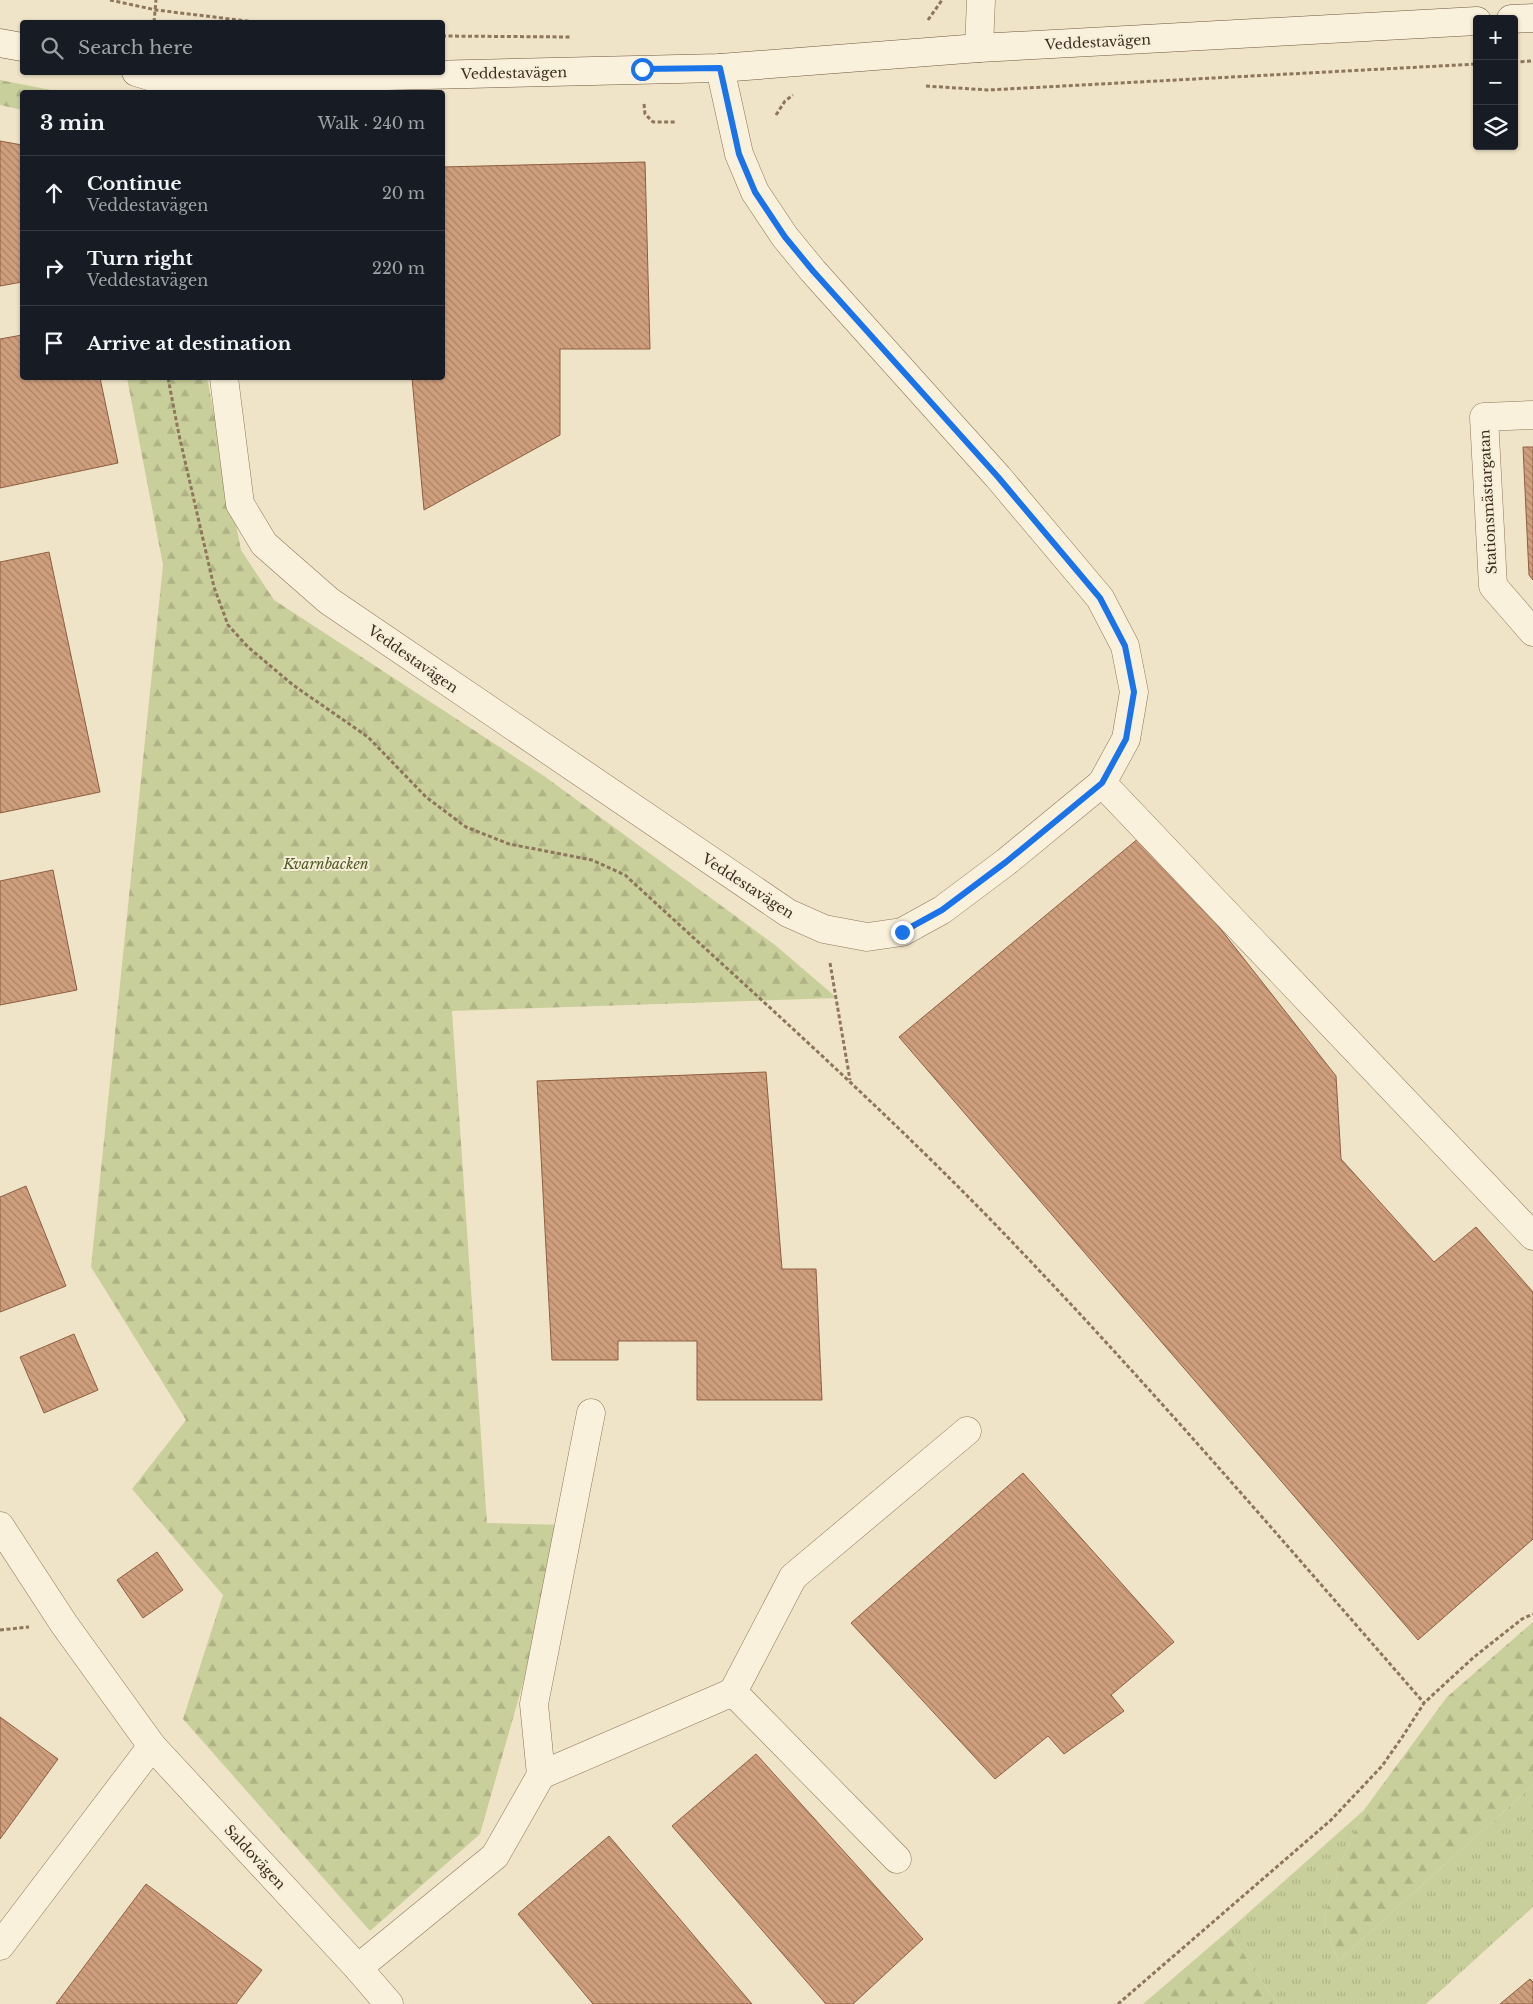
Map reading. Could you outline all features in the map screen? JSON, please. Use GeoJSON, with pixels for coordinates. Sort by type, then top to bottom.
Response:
{"type":"FeatureCollection","features":[{"type":"Feature","properties":{"kind":"street"},"geometry":{"type":"LineString","coordinates":[[979,48],[981,0]]}},
{"type":"Feature","properties":{"kind":"street"},"geometry":{"type":"LineString","coordinates":[[1518,19],[1533,18]]}},
{"type":"Feature","properties":{"kind":"street","name":"Veddestavägen"},"geometry":{"type":"LineString","coordinates":[[146,75],[217,86],[720,68],[979,48],[1473,21]]}},
{"type":"Feature","properties":{"kind":"street"},"geometry":{"type":"LineString","coordinates":[[0,43],[20,47]]}},
{"type":"Feature","properties":{"kind":"street","name":"Veddestavägen"},"geometry":{"type":"LineString","coordinates":[[224,380],[240,504],[264,544],[329,601],[788,913],[824,929],[867,937],[902,932],[942,910],[1006,862],[1102,783],[1126,739],[1134,692],[1125,646],[1100,598],[998,477],[813,271],[785,237],[755,192],[739,154],[720,68]]}},
{"type":"Feature","properties":{"kind":"street","name":"Stationsmästargatan"},"geometry":{"type":"LineString","coordinates":[[1533,415],[1484,417],[1493,586],[1533,632]]}},
{"type":"Feature","properties":{"kind":"street"},"geometry":{"type":"LineString","coordinates":[[1102,783],[1533,1236]]}},
{"type":"Feature","properties":{"kind":"street"},"geometry":{"type":"LineString","coordinates":[[358,1968],[495,1856],[541,1775],[534,1704],[591,1413]]}},
{"type":"Feature","properties":{"kind":"street"},"geometry":{"type":"LineString","coordinates":[[541,1775],[733,1692],[793,1577],[967,1431]]}},
{"type":"Feature","properties":{"kind":"street","name":"Saldovägen"},"geometry":{"type":"LineString","coordinates":[[0,1526],[64,1624],[152,1746],[358,1968],[389,2004]]}},
{"type":"Feature","properties":{"kind":"street"},"geometry":{"type":"LineString","coordinates":[[733,1692],[897,1859]]}},
{"type":"Feature","properties":{"kind":"street"},"geometry":{"type":"LineString","coordinates":[[0,1946],[152,1746]]}},
{"type":"Feature","properties":{"kind":"path"},"geometry":{"type":"LineString","coordinates":[[110,0],[156,10],[238,20]]}},
{"type":"Feature","properties":{"kind":"path"},"geometry":{"type":"LineString","coordinates":[[154,20],[156,0]]}},
{"type":"Feature","properties":{"kind":"path"},"geometry":{"type":"LineString","coordinates":[[925,24],[942,0]]}},
{"type":"Feature","properties":{"kind":"path"},"geometry":{"type":"LineString","coordinates":[[445,36],[582,37]]}},
{"type":"Feature","properties":{"kind":"path"},"geometry":{"type":"LineString","coordinates":[[1518,62],[1533,61]]}},
{"type":"Feature","properties":{"kind":"path"},"geometry":{"type":"LineString","coordinates":[[920,86],[988,90],[1473,64]]}},
{"type":"Feature","properties":{"kind":"path"},"geometry":{"type":"LineString","coordinates":[[776,115],[785,101],[796,93]]}},
{"type":"Feature","properties":{"kind":"path"},"geometry":{"type":"LineString","coordinates":[[644,104],[645,114],[653,122],[676,122]]}},
{"type":"Feature","properties":{"kind":"path"},"geometry":{"type":"LineString","coordinates":[[168,380],[178,435],[214,587],[228,625],[248,647],[293,686],[368,737],[426,797],[466,827],[509,844],[592,860],[625,875],[850,1080],[991,1220],[1163,1402],[1424,1703]]}},
{"type":"Feature","properties":{"kind":"path"},"geometry":{"type":"LineString","coordinates":[[824,929],[850,1080]]}},
{"type":"Feature","properties":{"kind":"path"},"geometry":{"type":"LineString","coordinates":[[1118,2004],[1332,1820],[1382,1766],[1404,1736],[1424,1703],[1474,1657],[1522,1619],[1533,1614]]}},
{"type":"Feature","properties":{"kind":"green space"},"geometry":{"type":"Polygon","coordinates":[[[0,80],[51,90],[20,90],[20,110],[0,105],[0,80]]]}},
{"type":"Feature","properties":{"kind":"green space","name":"Kvarnbacken"},"geometry":{"type":"Polygon","coordinates":[[[127,380],[207,380],[241,550],[274,600],[544,776],[775,945],[837,998],[452,1011],[487,1523],[568,1525],[480,1834],[370,1931],[183,1719],[223,1595],[132,1489],[186,1420],[91,1267],[163,565],[127,380]]]}},
{"type":"Feature","properties":{"kind":"green space"},"geometry":{"type":"Polygon","coordinates":[[[1533,1622],[1533,1785],[1338,1961],[1324,1919],[1340,1865],[1364,1810],[1447,1697],[1533,1622]]]}},
{"type":"Feature","properties":{"kind":"green space"},"geometry":{"type":"Polygon","coordinates":[[[1533,1785],[1533,1907],[1426,2004],[1278,2004],[1228,1931],[1364,1810],[1340,1865],[1324,1919],[1338,1961],[1533,1785]]]}},
{"type":"Feature","properties":{"kind":"green space"},"geometry":{"type":"Polygon","coordinates":[[[1228,1931],[1278,2004],[1143,2004],[1228,1931]]]}},
{"type":"Feature","properties":{"kind":"building"},"geometry":{"type":"Polygon","coordinates":[[[0,141],[20,145],[20,282],[0,286],[0,141]]]}},
{"type":"Feature","properties":{"kind":"building"},"geometry":{"type":"Polygon","coordinates":[[[645,162],[650,349],[560,349],[560,435],[424,510],[412,380],[445,380],[445,167],[645,162]]]}},
{"type":"Feature","properties":{"kind":"building"},"geometry":{"type":"Polygon","coordinates":[[[20,335],[20,380],[100,380],[118,463],[0,488],[0,339],[20,335]]]}},
{"type":"Feature","properties":{"kind":"building"},"geometry":{"type":"Polygon","coordinates":[[[1523,447],[1533,447],[1533,580],[1529,575],[1523,447]]]}},
{"type":"Feature","properties":{"kind":"building"},"geometry":{"type":"Polygon","coordinates":[[[49,552],[100,792],[0,813],[0,562],[49,552]]]}},
{"type":"Feature","properties":{"kind":"building"},"geometry":{"type":"Polygon","coordinates":[[[1145,833],[1336,1076],[1341,1159],[1434,1262],[1476,1227],[1533,1292],[1533,1539],[1418,1640],[899,1037],[1145,833]]]}},
{"type":"Feature","properties":{"kind":"building"},"geometry":{"type":"Polygon","coordinates":[[[53,870],[77,990],[0,1005],[0,881],[53,870]]]}},
{"type":"Feature","properties":{"kind":"building"},"geometry":{"type":"Polygon","coordinates":[[[766,1072],[782,1269],[816,1269],[822,1400],[697,1400],[697,1341],[618,1341],[618,1360],[552,1360],[537,1081],[766,1072]]]}},
{"type":"Feature","properties":{"kind":"building"},"geometry":{"type":"Polygon","coordinates":[[[26,1186],[66,1286],[0,1312],[0,1197],[26,1186]]]}},
{"type":"Feature","properties":{"kind":"building"},"geometry":{"type":"Polygon","coordinates":[[[74,1334],[98,1390],[44,1413],[20,1357],[74,1334]]]}},
{"type":"Feature","properties":{"kind":"building"},"geometry":{"type":"Polygon","coordinates":[[[1023,1473],[1174,1642],[1111,1695],[1124,1711],[1064,1754],[1048,1736],[995,1779],[851,1623],[1023,1473]]]}},
{"type":"Feature","properties":{"kind":"building"},"geometry":{"type":"Polygon","coordinates":[[[157,1552],[183,1590],[143,1618],[117,1580],[157,1552]]]}},
{"type":"Feature","properties":{"kind":"building"},"geometry":{"type":"Polygon","coordinates":[[[0,1717],[58,1759],[0,1839],[0,1717]]]}},
{"type":"Feature","properties":{"kind":"building"},"geometry":{"type":"Polygon","coordinates":[[[756,1754],[923,1939],[853,2004],[826,2004],[672,1826],[756,1754]]]}},
{"type":"Feature","properties":{"kind":"building"},"geometry":{"type":"Polygon","coordinates":[[[609,1836],[752,2004],[593,2004],[518,1914],[609,1836]]]}},
{"type":"Feature","properties":{"kind":"building"},"geometry":{"type":"Polygon","coordinates":[[[146,1884],[262,1970],[236,2004],[56,2004],[146,1884]]]}},
{"type":"Feature","properties":{"kind":"building"},"geometry":{"type":"Polygon","coordinates":[[[1530,1979],[1533,1982],[1533,2004],[1500,2004],[1530,1979]]]}},
{"type":"Feature","properties":{"kind":"route"},"geometry":{"type":"LineString","coordinates":[[642,69],[720,68],[739,154],[755,192],[785,237],[883,350],[998,477],[1100,598],[1125,646],[1134,692],[1126,739],[1102,783],[1006,862],[942,910],[902,932]]}}]}
